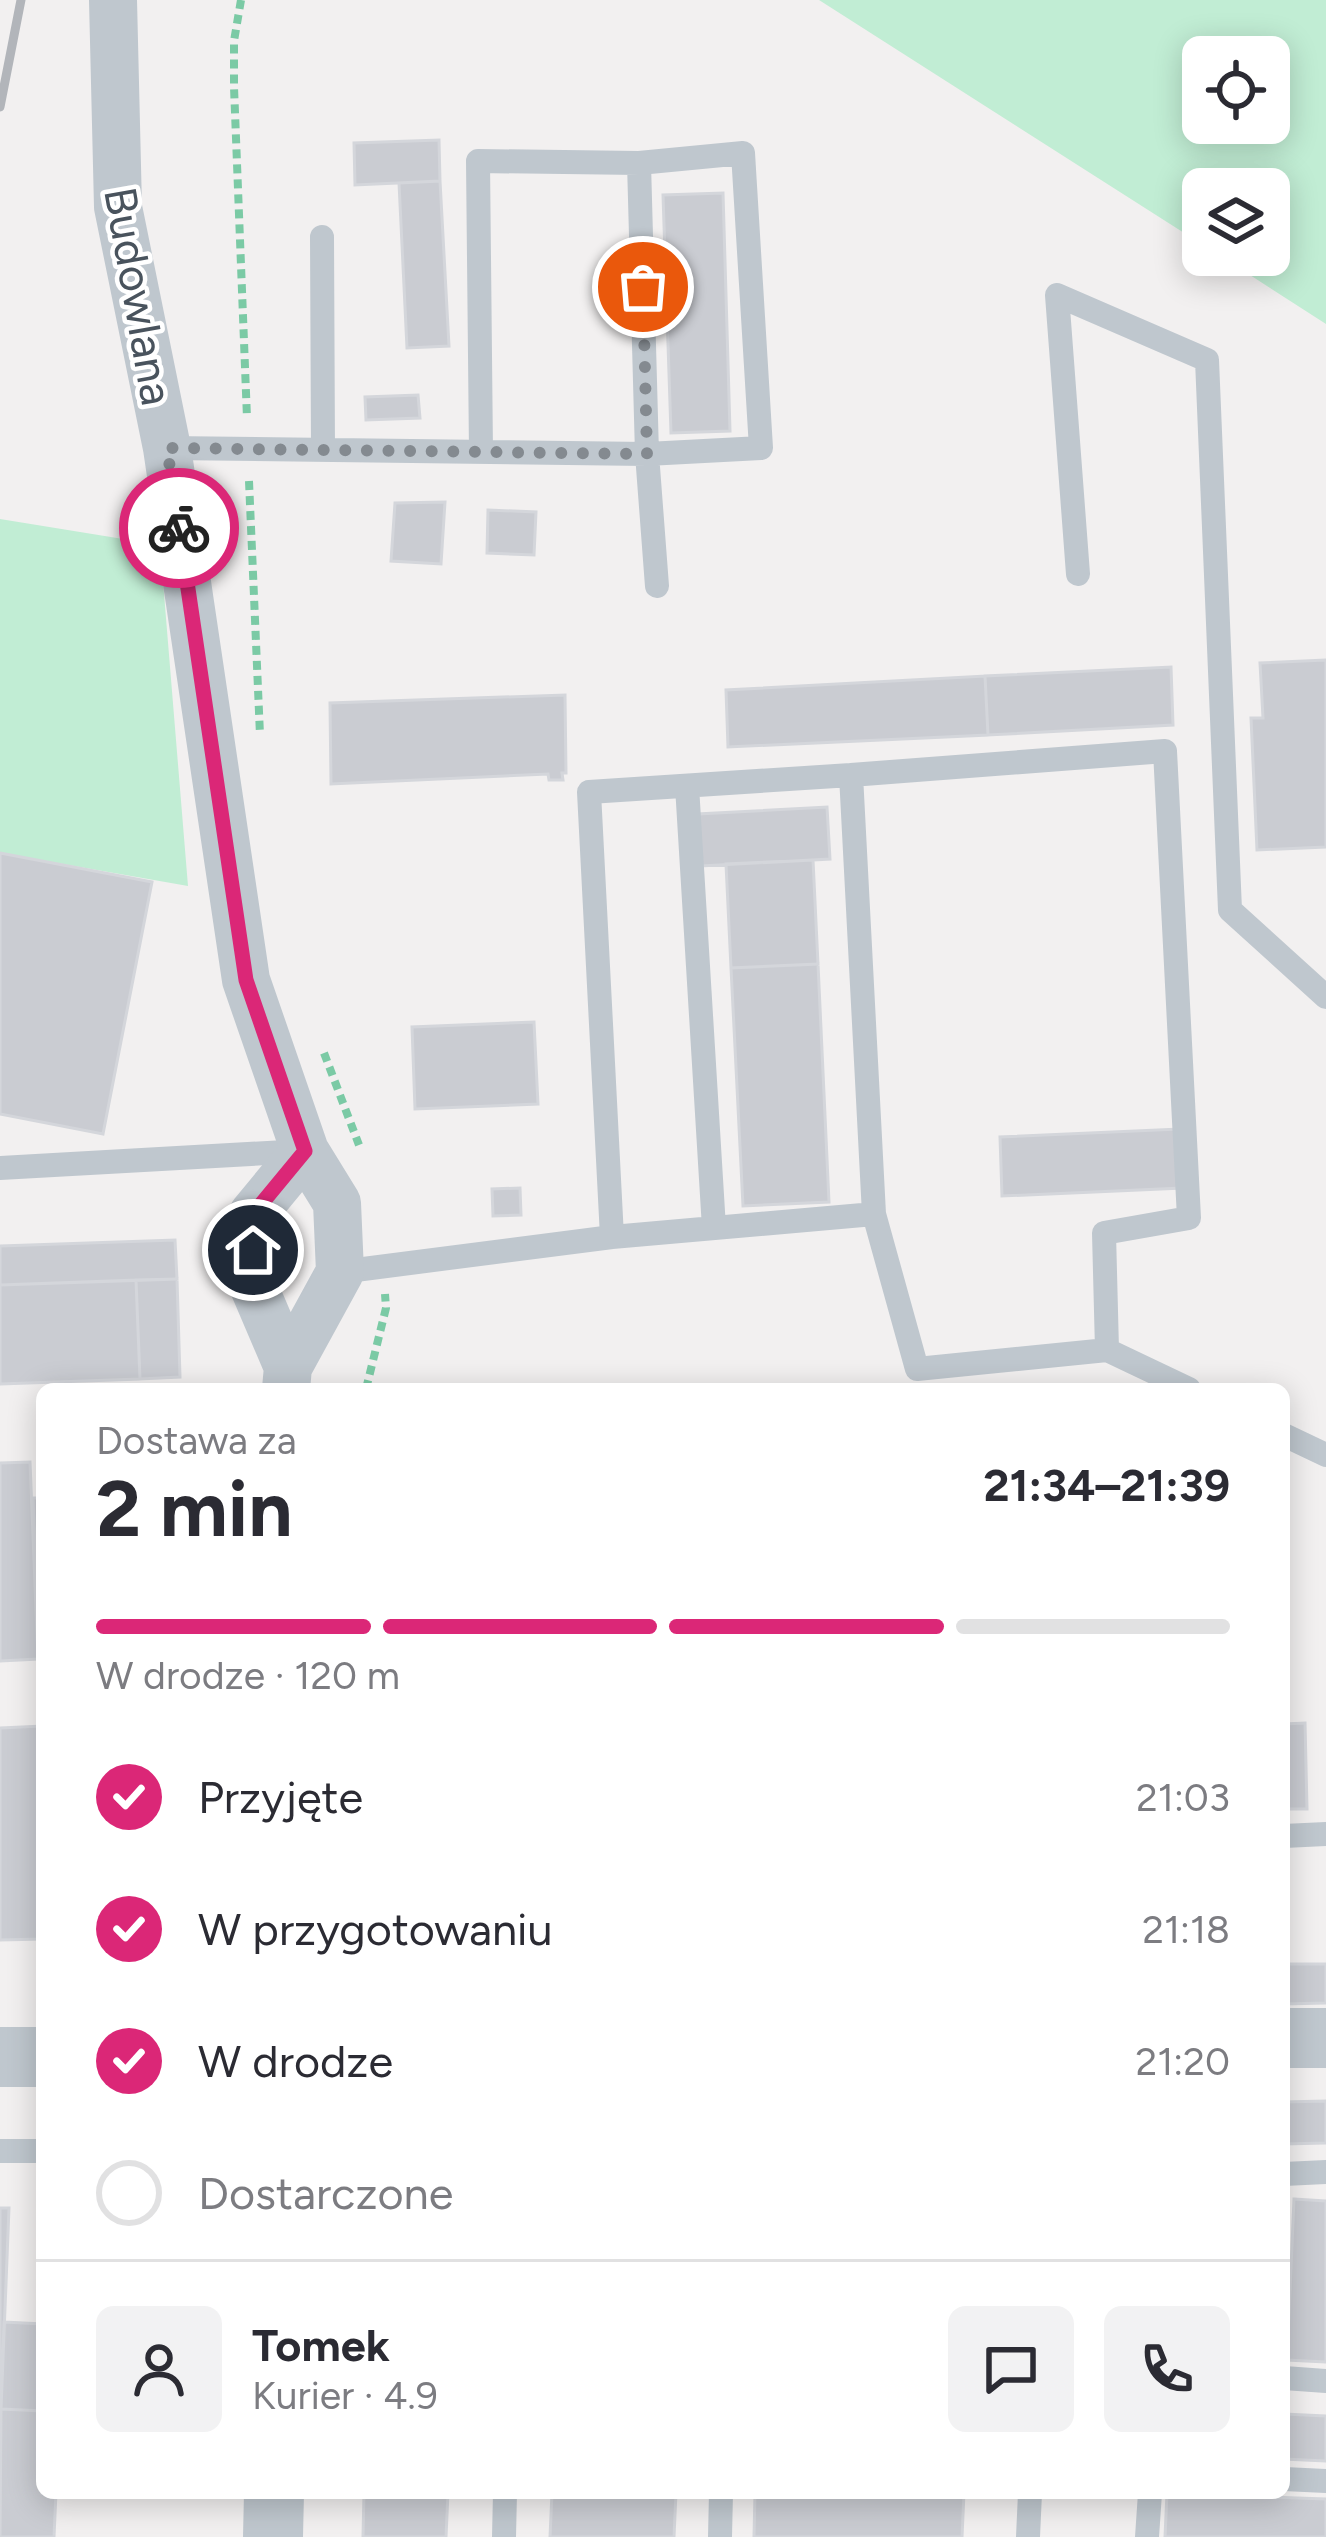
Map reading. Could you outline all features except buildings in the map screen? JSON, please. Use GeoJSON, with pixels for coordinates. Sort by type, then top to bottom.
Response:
{"type":"FeatureCollection","features":[{"type":"Feature","properties":{"kind":"street","name":"Budowlana"},"geometry":{"type":"LineString","coordinates":[[113,0],[118,207],[167,448],[246,980],[305,1151],[337,1204],[362,1269]]}},
{"type":"Feature","properties":{"kind":"street"},"geometry":{"type":"LineString","coordinates":[[287,1378],[254,1285],[253,1214],[305,1151]]}},
{"type":"Feature","properties":{"kind":"street"},"geometry":{"type":"LineString","coordinates":[[287,1378],[362,1269]]}},
{"type":"Feature","properties":{"kind":"street"},"geometry":{"type":"LineString","coordinates":[[1290,2038],[1326,2038]]}},
{"type":"Feature","properties":{"kind":"street"},"geometry":{"type":"LineString","coordinates":[[0,2057],[36,2057]]}},
{"type":"Feature","properties":{"kind":"street"},"geometry":{"type":"LineString","coordinates":[[273,2537],[274,2499]]}},
{"type":"Feature","properties":{"kind":"lane"},"geometry":{"type":"LineString","coordinates":[[167,448],[481,452],[647,454],[761,448],[742,153],[639,163],[478,161],[481,452]]}},
{"type":"Feature","properties":{"kind":"lane"},"geometry":{"type":"LineString","coordinates":[[639,163],[647,454],[657,586]]}},
{"type":"Feature","properties":{"kind":"lane"},"geometry":{"type":"LineString","coordinates":[[322,236],[323,450]]}},
{"type":"Feature","properties":{"kind":"lane"},"geometry":{"type":"LineString","coordinates":[[1078,574],[1058,295],[1208,360],[1230,910],[1326,997]]}},
{"type":"Feature","properties":{"kind":"lane"},"geometry":{"type":"LineString","coordinates":[[612,1237],[589,792],[1165,751],[1190,1218],[1104,1233],[1107,1350]]}},
{"type":"Feature","properties":{"kind":"lane"},"geometry":{"type":"LineString","coordinates":[[851,775],[874,1214],[917,1370],[1107,1350],[1176,1383]]}},
{"type":"Feature","properties":{"kind":"lane"},"geometry":{"type":"LineString","coordinates":[[687,786],[714,1228]]}},
{"type":"Feature","properties":{"kind":"lane"},"geometry":{"type":"LineString","coordinates":[[0,1168],[305,1151]]}},
{"type":"Feature","properties":{"kind":"lane"},"geometry":{"type":"LineString","coordinates":[[362,1269],[612,1237],[874,1214]]}},
{"type":"Feature","properties":{"kind":"lane"},"geometry":{"type":"LineString","coordinates":[[1290,1438],[1326,1455]]}},
{"type":"Feature","properties":{"kind":"lane"},"geometry":{"type":"LineString","coordinates":[[1290,1836],[1326,1834]]}},
{"type":"Feature","properties":{"kind":"lane"},"geometry":{"type":"LineString","coordinates":[[0,2152],[36,2151]]}},
{"type":"Feature","properties":{"kind":"lane"},"geometry":{"type":"LineString","coordinates":[[1290,2174],[1326,2172]]}},
{"type":"Feature","properties":{"kind":"lane"},"geometry":{"type":"LineString","coordinates":[[1290,2378],[1326,2381]]}},
{"type":"Feature","properties":{"kind":"lane"},"geometry":{"type":"LineString","coordinates":[[1290,2479],[1326,2481]]}},
{"type":"Feature","properties":{"kind":"lane"},"geometry":{"type":"LineString","coordinates":[[504,2537],[505,2499]]}},
{"type":"Feature","properties":{"kind":"lane"},"geometry":{"type":"LineString","coordinates":[[720,2537],[722,2499]]}},
{"type":"Feature","properties":{"kind":"lane"},"geometry":{"type":"LineString","coordinates":[[1028,2537],[1030,2499]]}},
{"type":"Feature","properties":{"kind":"lane"},"geometry":{"type":"LineString","coordinates":[[1147,2537],[1150,2499]]}},
{"type":"Feature","properties":{"kind":"path"},"geometry":{"type":"LineString","coordinates":[[241,0],[234,40],[234,87],[260,756]]}},
{"type":"Feature","properties":{"kind":"path"},"geometry":{"type":"LineString","coordinates":[[316,1034],[365,1163]]}},
{"type":"Feature","properties":{"kind":"path"},"geometry":{"type":"LineString","coordinates":[[362,1269],[386,1308],[367,1383]]}},
{"type":"Feature","properties":{"kind":"green space"},"geometry":{"type":"Polygon","coordinates":[[[819,0],[1326,0],[1326,324],[1252,276],[1290,276],[1290,168],[1182,168],[1182,232],[819,0]]]}},
{"type":"Feature","properties":{"kind":"green space"},"geometry":{"type":"Polygon","coordinates":[[[0,519],[160,545],[188,886],[0,853],[0,519]]]}},
{"type":"Feature","properties":{"kind":"railway"},"geometry":{"type":"LineString","coordinates":[[0,107],[21,0]]}},
{"type":"Feature","properties":{"kind":"way so far"},"geometry":{"type":"LineString","coordinates":[[179,528],[167,448],[647,454],[643,287]]}},
{"type":"Feature","properties":{"kind":"route"},"geometry":{"type":"LineString","coordinates":[[179,528],[246,980],[305,1151],[253,1214],[253,1250]]}}]}
